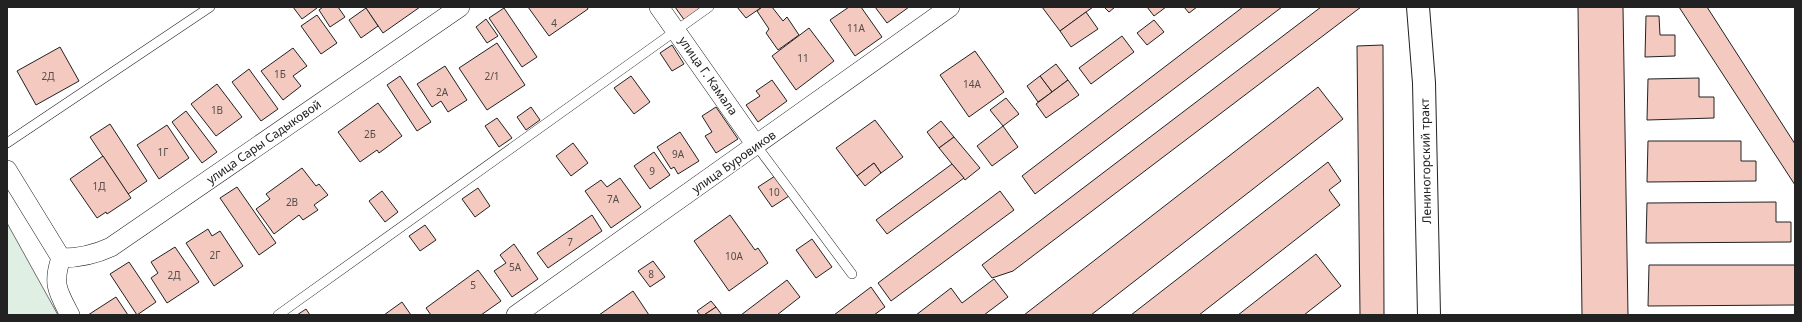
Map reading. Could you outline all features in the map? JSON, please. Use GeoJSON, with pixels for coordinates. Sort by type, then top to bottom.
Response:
{"type":"FeatureCollection","features":[{"type":"Feature","properties":{"kind":"main road","name":"Лениногорский тракт"},"geometry":{"type":"LineString","coordinates":[[1418,7],[1424,83],[1429,315]]}},
{"type":"Feature","properties":{"kind":"street","name":"улица Сары Садыковой"},"geometry":{"type":"LineString","coordinates":[[61,258],[79,258],[98,254],[111,247],[460,7]]}},
{"type":"Feature","properties":{"kind":"street","name":"улица Г. Камала"},"geometry":{"type":"LineString","coordinates":[[659,7],[756,146]]}},
{"type":"Feature","properties":{"kind":"street","name":"улица Буровиков"},"geometry":{"type":"LineString","coordinates":[[516,315],[950,7]]}},
{"type":"Feature","properties":{"kind":"street"},"geometry":{"type":"LineString","coordinates":[[7,170],[61,258],[56,273],[56,288],[70,315]]}},
{"type":"Feature","properties":{"kind":"lane"},"geometry":{"type":"LineString","coordinates":[[7,143],[210,7]]}},
{"type":"Feature","properties":{"kind":"lane"},"geometry":{"type":"LineString","coordinates":[[278,315],[709,7]]}},
{"type":"Feature","properties":{"kind":"lane"},"geometry":{"type":"LineString","coordinates":[[756,146],[852,274]]}},
{"type":"Feature","properties":{"kind":"green space"},"geometry":{"type":"Polygon","coordinates":[[[7,223],[58,315],[7,315],[7,223]]]}},
{"type":"Feature","properties":{"kind":"building"},"geometry":{"type":"Polygon","coordinates":[[[293,7],[316,7],[317,8],[302,19],[293,7]]]}},
{"type":"Feature","properties":{"kind":"building"},"geometry":{"type":"Polygon","coordinates":[[[323,7],[338,7],[345,17],[330,27],[319,10],[323,7]]]}},
{"type":"Feature","properties":{"kind":"building"},"geometry":{"type":"Polygon","coordinates":[[[365,7],[420,7],[383,33],[365,7]]]}},
{"type":"Feature","properties":{"kind":"building"},"geometry":{"type":"Polygon","coordinates":[[[528,7],[587,7],[588,9],[549,36],[528,7]]]}},
{"type":"Feature","properties":{"kind":"building"},"geometry":{"type":"Polygon","coordinates":[[[675,7],[705,7],[685,21],[675,7]]]}},
{"type":"Feature","properties":{"kind":"building"},"geometry":{"type":"Polygon","coordinates":[[[737,7],[762,7],[746,18],[737,7]]]}},
{"type":"Feature","properties":{"kind":"building"},"geometry":{"type":"Polygon","coordinates":[[[762,7],[772,7],[783,21],[787,17],[799,35],[778,50],[766,33],[769,29],[757,11],[762,7]]]}},
{"type":"Feature","properties":{"kind":"building"},"geometry":{"type":"Polygon","coordinates":[[[849,7],[861,7],[882,37],[855,56],[830,20],[849,7]]]}},
{"type":"Feature","properties":{"kind":"building"},"geometry":{"type":"Polygon","coordinates":[[[875,7],[909,7],[887,23],[875,7]]]}},
{"type":"Feature","properties":{"kind":"building"},"geometry":{"type":"Polygon","coordinates":[[[1042,7],[1093,7],[1060,31],[1042,7]]]}},
{"type":"Feature","properties":{"kind":"building"},"geometry":{"type":"Polygon","coordinates":[[[1104,7],[1115,7],[1109,12],[1104,7]]]}},
{"type":"Feature","properties":{"kind":"building"},"geometry":{"type":"Polygon","coordinates":[[[1147,7],[1166,7],[1154,16],[1147,7]]]}},
{"type":"Feature","properties":{"kind":"building"},"geometry":{"type":"Polygon","coordinates":[[[1184,7],[1197,7],[1189,13],[1184,7]]]}},
{"type":"Feature","properties":{"kind":"building"},"geometry":{"type":"Polygon","coordinates":[[[1243,7],[1282,7],[1035,194],[1022,176],[1243,7]]]}},
{"type":"Feature","properties":{"kind":"building"},"geometry":{"type":"Polygon","coordinates":[[[1321,7],[1361,7],[1013,271],[992,278],[982,265],[1321,7]]]}},
{"type":"Feature","properties":{"kind":"building"},"geometry":{"type":"Polygon","coordinates":[[[1578,7],[1623,7],[1628,315],[1582,315],[1578,7]]]}},
{"type":"Feature","properties":{"kind":"building"},"geometry":{"type":"Polygon","coordinates":[[[1679,7],[1707,7],[1795,144],[1795,185],[1679,7]]]}},
{"type":"Feature","properties":{"kind":"building"},"geometry":{"type":"Polygon","coordinates":[[[366,8],[378,26],[361,38],[349,20],[366,8]]]}},
{"type":"Feature","properties":{"kind":"building"},"geometry":{"type":"Polygon","coordinates":[[[504,8],[537,57],[522,67],[489,18],[504,8]]]}},
{"type":"Feature","properties":{"kind":"building"},"geometry":{"type":"Polygon","coordinates":[[[1086,12],[1098,29],[1071,47],[1060,31],[1086,12]]]}},
{"type":"Feature","properties":{"kind":"building"},"geometry":{"type":"Polygon","coordinates":[[[317,15],[337,43],[321,54],[301,26],[317,15]]]}},
{"type":"Feature","properties":{"kind":"building"},"geometry":{"type":"Polygon","coordinates":[[[1646,16],[1659,16],[1660,35],[1675,35],[1675,56],[1645,57],[1646,16]]]}},
{"type":"Feature","properties":{"kind":"building"},"geometry":{"type":"Polygon","coordinates":[[[486,19],[498,36],[487,43],[476,27],[486,19]]]}},
{"type":"Feature","properties":{"kind":"building"},"geometry":{"type":"Polygon","coordinates":[[[1154,20],[1164,32],[1147,45],[1137,33],[1154,20]]]}},
{"type":"Feature","properties":{"kind":"building"},"geometry":{"type":"Polygon","coordinates":[[[809,28],[834,61],[796,90],[772,56],[809,28]]]}},
{"type":"Feature","properties":{"kind":"building"},"geometry":{"type":"Polygon","coordinates":[[[1122,36],[1134,52],[1091,84],[1079,68],[1122,36]]]}},
{"type":"Feature","properties":{"kind":"building"},"geometry":{"type":"Polygon","coordinates":[[[497,43],[525,85],[487,110],[459,68],[497,43]]]}},
{"type":"Feature","properties":{"kind":"building"},"geometry":{"type":"Polygon","coordinates":[[[672,45],[684,64],[672,71],[660,53],[672,45]]]}},
{"type":"Feature","properties":{"kind":"building"},"geometry":{"type":"Polygon","coordinates":[[[1383,45],[1384,315],[1360,315],[1357,46],[1383,45]]]}},
{"type":"Feature","properties":{"kind":"building"},"geometry":{"type":"Polygon","coordinates":[[[60,47],[79,81],[36,105],[17,71],[60,47]]]}},
{"type":"Feature","properties":{"kind":"building"},"geometry":{"type":"Polygon","coordinates":[[[293,48],[307,66],[293,76],[301,86],[283,100],[261,71],[293,48]]]}},
{"type":"Feature","properties":{"kind":"building"},"geometry":{"type":"Polygon","coordinates":[[[975,51],[1004,92],[969,117],[940,75],[975,51]]]}},
{"type":"Feature","properties":{"kind":"building"},"geometry":{"type":"Polygon","coordinates":[[[1056,64],[1068,80],[1052,92],[1040,76],[1056,64]]]}},
{"type":"Feature","properties":{"kind":"building"},"geometry":{"type":"Polygon","coordinates":[[[445,66],[467,100],[448,112],[441,101],[432,107],[417,84],[445,66]]]}},
{"type":"Feature","properties":{"kind":"building"},"geometry":{"type":"Polygon","coordinates":[[[249,69],[278,109],[261,121],[232,82],[249,69]]]}},
{"type":"Feature","properties":{"kind":"building"},"geometry":{"type":"Polygon","coordinates":[[[400,76],[431,122],[417,131],[387,85],[400,76]]]}},
{"type":"Feature","properties":{"kind":"building"},"geometry":{"type":"Polygon","coordinates":[[[631,76],[650,102],[634,114],[614,88],[631,76]]]}},
{"type":"Feature","properties":{"kind":"building"},"geometry":{"type":"Polygon","coordinates":[[[1040,76],[1052,92],[1038,102],[1027,86],[1040,76]]]}},
{"type":"Feature","properties":{"kind":"building"},"geometry":{"type":"Polygon","coordinates":[[[1699,78],[1699,97],[1714,97],[1714,118],[1647,120],[1648,79],[1699,78]]]}},
{"type":"Feature","properties":{"kind":"building"},"geometry":{"type":"Polygon","coordinates":[[[772,80],[787,101],[758,122],[746,105],[760,96],[756,91],[772,80]]]}},
{"type":"Feature","properties":{"kind":"building"},"geometry":{"type":"Polygon","coordinates":[[[1068,80],[1079,95],[1046,118],[1036,104],[1068,80]]]}},
{"type":"Feature","properties":{"kind":"building"},"geometry":{"type":"Polygon","coordinates":[[[217,84],[242,117],[216,136],[191,104],[217,84]]]}},
{"type":"Feature","properties":{"kind":"building"},"geometry":{"type":"Polygon","coordinates":[[[1318,87],[1343,119],[1091,315],[1024,315],[1318,87]]]}},
{"type":"Feature","properties":{"kind":"building"},"geometry":{"type":"Polygon","coordinates":[[[1006,98],[1019,114],[1003,126],[990,110],[1006,98]]]}},
{"type":"Feature","properties":{"kind":"building"},"geometry":{"type":"Polygon","coordinates":[[[378,103],[402,136],[379,153],[377,150],[360,162],[338,132],[378,103]]]}},
{"type":"Feature","properties":{"kind":"building"},"geometry":{"type":"Polygon","coordinates":[[[531,107],[540,120],[526,130],[517,117],[531,107]]]}},
{"type":"Feature","properties":{"kind":"building"},"geometry":{"type":"Polygon","coordinates":[[[716,107],[738,139],[716,153],[705,136],[712,132],[702,116],[716,107]]]}},
{"type":"Feature","properties":{"kind":"building"},"geometry":{"type":"Polygon","coordinates":[[[186,111],[217,152],[202,163],[172,122],[186,111]]]}},
{"type":"Feature","properties":{"kind":"building"},"geometry":{"type":"Polygon","coordinates":[[[497,118],[512,138],[499,147],[485,126],[497,118]]]}},
{"type":"Feature","properties":{"kind":"building"},"geometry":{"type":"Polygon","coordinates":[[[875,120],[903,157],[881,173],[874,163],[857,176],[836,148],[875,120]]]}},
{"type":"Feature","properties":{"kind":"building"},"geometry":{"type":"Polygon","coordinates":[[[941,121],[954,137],[939,148],[927,132],[941,121]]]}},
{"type":"Feature","properties":{"kind":"building"},"geometry":{"type":"Polygon","coordinates":[[[110,124],[147,181],[128,194],[90,137],[110,124]]]}},
{"type":"Feature","properties":{"kind":"building"},"geometry":{"type":"Polygon","coordinates":[[[167,125],[189,158],[159,179],[137,145],[167,125]]]}},
{"type":"Feature","properties":{"kind":"building"},"geometry":{"type":"Polygon","coordinates":[[[1003,126],[1018,147],[992,166],[977,146],[1003,126]]]}},
{"type":"Feature","properties":{"kind":"building"},"geometry":{"type":"Polygon","coordinates":[[[680,132],[699,161],[678,174],[674,167],[671,169],[657,147],[680,132]]]}},
{"type":"Feature","properties":{"kind":"building"},"geometry":{"type":"Polygon","coordinates":[[[954,137],[980,168],[965,180],[939,148],[954,137]]]}},
{"type":"Feature","properties":{"kind":"building"},"geometry":{"type":"Polygon","coordinates":[[[1648,141],[1741,141],[1741,161],[1756,161],[1756,181],[1647,182],[1648,141]]]}},
{"type":"Feature","properties":{"kind":"building"},"geometry":{"type":"Polygon","coordinates":[[[573,143],[588,163],[571,176],[556,156],[573,143]]]}},
{"type":"Feature","properties":{"kind":"building"},"geometry":{"type":"Polygon","coordinates":[[[654,152],[670,175],[650,189],[634,166],[654,152]]]}},
{"type":"Feature","properties":{"kind":"building"},"geometry":{"type":"Polygon","coordinates":[[[103,156],[131,198],[107,214],[106,212],[97,218],[70,179],[103,156]]]}},
{"type":"Feature","properties":{"kind":"building"},"geometry":{"type":"Polygon","coordinates":[[[1328,162],[1341,181],[1329,190],[1340,205],[1199,315],[1131,315],[1328,162]]]}},
{"type":"Feature","properties":{"kind":"building"},"geometry":{"type":"Polygon","coordinates":[[[874,163],[881,173],[865,186],[857,176],[874,163]]]}},
{"type":"Feature","properties":{"kind":"building"},"geometry":{"type":"Polygon","coordinates":[[[952,164],[964,178],[887,234],[876,220],[952,164]]]}},
{"type":"Feature","properties":{"kind":"building"},"geometry":{"type":"Polygon","coordinates":[[[302,168],[316,186],[319,184],[328,195],[314,205],[318,210],[303,220],[299,215],[274,234],[256,209],[270,199],[266,194],[302,168]]]}},
{"type":"Feature","properties":{"kind":"building"},"geometry":{"type":"Polygon","coordinates":[[[775,176],[789,196],[772,207],[758,187],[775,176]]]}},
{"type":"Feature","properties":{"kind":"building"},"geometry":{"type":"Polygon","coordinates":[[[620,178],[641,207],[611,228],[585,191],[601,180],[607,187],[620,178]]]}},
{"type":"Feature","properties":{"kind":"building"},"geometry":{"type":"Polygon","coordinates":[[[237,187],[276,243],[259,255],[220,198],[237,187]]]}},
{"type":"Feature","properties":{"kind":"building"},"geometry":{"type":"Polygon","coordinates":[[[478,188],[490,206],[475,217],[462,199],[478,188]]]}},
{"type":"Feature","properties":{"kind":"building"},"geometry":{"type":"Polygon","coordinates":[[[382,191],[398,212],[385,222],[369,201],[382,191]]]}},
{"type":"Feature","properties":{"kind":"building"},"geometry":{"type":"Polygon","coordinates":[[[1000,191],[1014,210],[891,301],[878,283],[1000,191]]]}},
{"type":"Feature","properties":{"kind":"building"},"geometry":{"type":"Polygon","coordinates":[[[1776,202],[1776,222],[1791,222],[1791,242],[1646,243],[1647,203],[1776,202]]]}},
{"type":"Feature","properties":{"kind":"building"},"geometry":{"type":"Polygon","coordinates":[[[592,215],[602,231],[548,268],[537,253],[592,215]]]}},
{"type":"Feature","properties":{"kind":"building"},"geometry":{"type":"Polygon","coordinates":[[[730,215],[755,250],[758,248],[768,263],[729,291],[694,241],[730,215]]]}},
{"type":"Feature","properties":{"kind":"building"},"geometry":{"type":"Polygon","coordinates":[[[425,225],[436,240],[420,251],[409,236],[425,225]]]}},
{"type":"Feature","properties":{"kind":"building"},"geometry":{"type":"Polygon","coordinates":[[[208,229],[212,236],[220,231],[243,266],[214,286],[186,243],[208,229]]]}},
{"type":"Feature","properties":{"kind":"building"},"geometry":{"type":"Polygon","coordinates":[[[812,239],[832,267],[816,278],[796,250],[812,239]]]}},
{"type":"Feature","properties":{"kind":"building"},"geometry":{"type":"Polygon","coordinates":[[[514,244],[538,279],[512,297],[494,271],[506,263],[500,255],[514,244]]]}},
{"type":"Feature","properties":{"kind":"building"},"geometry":{"type":"Polygon","coordinates":[[[175,247],[199,282],[167,303],[151,278],[158,273],[151,262],[175,247]]]}},
{"type":"Feature","properties":{"kind":"building"},"geometry":{"type":"Polygon","coordinates":[[[1316,254],[1341,286],[1304,315],[1238,315],[1316,254]]]}},
{"type":"Feature","properties":{"kind":"building"},"geometry":{"type":"Polygon","coordinates":[[[653,261],[665,277],[650,287],[638,271],[653,261]]]}},
{"type":"Feature","properties":{"kind":"building"},"geometry":{"type":"Polygon","coordinates":[[[129,262],[156,302],[137,315],[110,274],[129,262]]]}},
{"type":"Feature","properties":{"kind":"building"},"geometry":{"type":"Polygon","coordinates":[[[1649,265],[1795,265],[1795,305],[1648,306],[1649,265]]]}},
{"type":"Feature","properties":{"kind":"building"},"geometry":{"type":"Polygon","coordinates":[[[478,270],[501,301],[481,315],[431,315],[426,308],[478,270]]]}},
{"type":"Feature","properties":{"kind":"building"},"geometry":{"type":"Polygon","coordinates":[[[994,279],[1008,297],[984,315],[916,315],[951,288],[962,303],[994,279]]]}},
{"type":"Feature","properties":{"kind":"building"},"geometry":{"type":"Polygon","coordinates":[[[787,280],[800,297],[777,315],[741,315],[787,280]]]}},
{"type":"Feature","properties":{"kind":"building"},"geometry":{"type":"Polygon","coordinates":[[[871,287],[885,307],[874,315],[834,315],[871,287]]]}},
{"type":"Feature","properties":{"kind":"building"},"geometry":{"type":"Polygon","coordinates":[[[633,291],[649,315],[599,315],[633,291]]]}},
{"type":"Feature","properties":{"kind":"building"},"geometry":{"type":"Polygon","coordinates":[[[116,297],[128,315],[88,315],[116,297]]]}},
{"type":"Feature","properties":{"kind":"building"},"geometry":{"type":"Polygon","coordinates":[[[711,301],[716,307],[704,315],[700,315],[697,311],[711,301]]]}},
{"type":"Feature","properties":{"kind":"building"},"geometry":{"type":"Polygon","coordinates":[[[402,302],[411,315],[384,315],[402,302]]]}},
{"type":"Feature","properties":{"kind":"building"},"geometry":{"type":"Polygon","coordinates":[[[716,307],[722,315],[704,315],[716,307]]]}},
{"type":"Feature","properties":{"kind":"building"},"geometry":{"type":"Polygon","coordinates":[[[306,309],[310,315],[297,315],[306,309]]]}}]}
